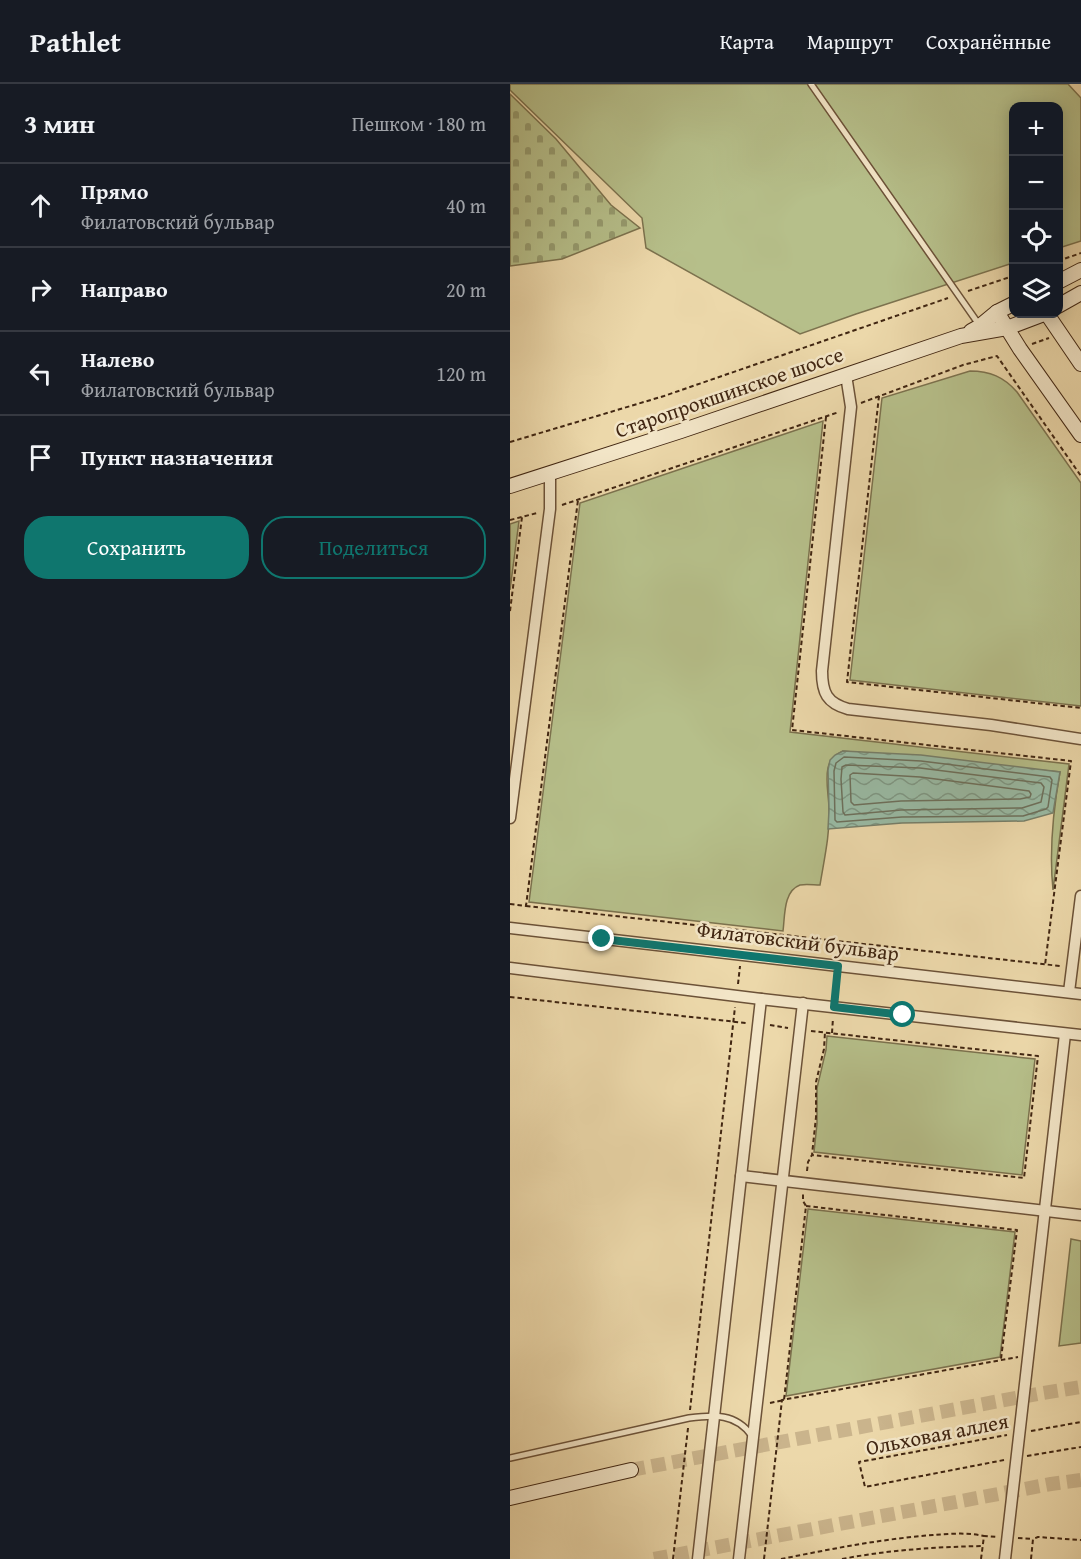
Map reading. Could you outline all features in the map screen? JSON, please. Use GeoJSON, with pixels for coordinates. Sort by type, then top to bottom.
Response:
{"type":"FeatureCollection","features":[{"type":"Feature","properties":{"kind":"street"},"geometry":{"type":"LineString","coordinates":[[1063,280],[1081,270]]}},
{"type":"Feature","properties":{"kind":"street"},"geometry":{"type":"LineString","coordinates":[[1063,304],[1081,293]]}},
{"type":"Feature","properties":{"kind":"street","name":"Старопрокшинское шоссе"},"geometry":{"type":"LineString","coordinates":[[961,336],[1009,306]]}},
{"type":"Feature","properties":{"kind":"street"},"geometry":{"type":"LineString","coordinates":[[997,312],[1081,435]]}},
{"type":"Feature","properties":{"kind":"street","name":"Старопрокшинское шоссе"},"geometry":{"type":"LineString","coordinates":[[510,486],[961,336],[1007,328],[1034,318]]}},
{"type":"Feature","properties":{"kind":"street"},"geometry":{"type":"LineString","coordinates":[[1048,318],[1081,364]]}},
{"type":"Feature","properties":{"kind":"street"},"geometry":{"type":"LineString","coordinates":[[846,375],[851,407],[822,671],[822,682],[827,697],[833,704],[848,710],[991,725],[1081,739]]}},
{"type":"Feature","properties":{"kind":"street"},"geometry":{"type":"LineString","coordinates":[[510,818],[550,509],[550,473]]}},
{"type":"Feature","properties":{"kind":"street"},"geometry":{"type":"LineString","coordinates":[[1068,992],[1081,896]]}},
{"type":"Feature","properties":{"kind":"street","name":"Филатовский бульвар"},"geometry":{"type":"LineString","coordinates":[[510,928],[1081,994]]}},
{"type":"Feature","properties":{"kind":"street"},"geometry":{"type":"LineString","coordinates":[[510,968],[1081,1035]]}},
{"type":"Feature","properties":{"kind":"street"},"geometry":{"type":"LineString","coordinates":[[698,1559],[761,999]]}},
{"type":"Feature","properties":{"kind":"street"},"geometry":{"type":"LineString","coordinates":[[739,1559],[803,1003]]}},
{"type":"Feature","properties":{"kind":"street"},"geometry":{"type":"LineString","coordinates":[[1005,1559],[1065,1034]]}},
{"type":"Feature","properties":{"kind":"street"},"geometry":{"type":"LineString","coordinates":[[741,1176],[1081,1215]]}},
{"type":"Feature","properties":{"kind":"street"},"geometry":{"type":"LineString","coordinates":[[510,1498],[631,1470]]}},
{"type":"Feature","properties":{"kind":"lane"},"geometry":{"type":"LineString","coordinates":[[811,84],[980,326]]}},
{"type":"Feature","properties":{"kind":"lane"},"geometry":{"type":"LineString","coordinates":[[510,1458],[689,1418],[714,1415],[738,1422],[753,1437]]}},
{"type":"Feature","properties":{"kind":"path"},"geometry":{"type":"LineString","coordinates":[[1063,260],[1081,253]]}},
{"type":"Feature","properties":{"kind":"path"},"geometry":{"type":"LineString","coordinates":[[510,442],[663,396],[1009,278]]}},
{"type":"Feature","properties":{"kind":"path"},"geometry":{"type":"LineString","coordinates":[[1032,344],[1049,338]]}},
{"type":"Feature","properties":{"kind":"path"},"geometry":{"type":"LineString","coordinates":[[510,520],[578,500],[826,417],[963,365],[997,356],[1081,476]]}},
{"type":"Feature","properties":{"kind":"path"},"geometry":{"type":"LineString","coordinates":[[879,396],[848,682],[1081,708]]}},
{"type":"Feature","properties":{"kind":"path"},"geometry":{"type":"LineString","coordinates":[[526,906],[578,500]]}},
{"type":"Feature","properties":{"kind":"path"},"geometry":{"type":"LineString","coordinates":[[510,611],[522,517]]}},
{"type":"Feature","properties":{"kind":"path"},"geometry":{"type":"LineString","coordinates":[[510,904],[1045,965]]}},
{"type":"Feature","properties":{"kind":"path"},"geometry":{"type":"LineString","coordinates":[[673,1559],[744,931]]}},
{"type":"Feature","properties":{"kind":"path"},"geometry":{"type":"LineString","coordinates":[[832,1033],[841,942]]}},
{"type":"Feature","properties":{"kind":"path"},"geometry":{"type":"LineString","coordinates":[[510,997],[1038,1056],[1024,1178],[812,1155]]}},
{"type":"Feature","properties":{"kind":"path"},"geometry":{"type":"LineString","coordinates":[[764,1559],[806,1206],[803,1201],[805,1184],[808,1162],[812,1155],[816,1118],[816,1082],[824,1049],[825,1032]]}},
{"type":"Feature","properties":{"kind":"path"},"geometry":{"type":"LineString","coordinates":[[806,1206],[1017,1230],[1001,1360]]}},
{"type":"Feature","properties":{"kind":"path"},"geometry":{"type":"LineString","coordinates":[[757,1405],[1029,1355]]}},
{"type":"Feature","properties":{"kind":"path","name":"Ольховая аллея"},"geometry":{"type":"LineString","coordinates":[[1081,1422],[859,1462],[865,1487],[1017,1457],[1081,1447]]}},
{"type":"Feature","properties":{"kind":"path"},"geometry":{"type":"LineString","coordinates":[[781,1559],[888,1539],[947,1534],[984,1536]]}},
{"type":"Feature","properties":{"kind":"path"},"geometry":{"type":"LineString","coordinates":[[1031,1559],[1033,1539],[1038,1537],[1081,1540]]}},
{"type":"Feature","properties":{"kind":"path"},"geometry":{"type":"LineString","coordinates":[[842,1559],[933,1547],[982,1546]]}},
{"type":"Feature","properties":{"kind":"green space"},"geometry":{"type":"Polygon","coordinates":[[[510,84],[1068,84],[1081,98],[1081,241],[1063,247],[1063,102],[1009,102],[1009,264],[800,334],[646,248],[642,218],[510,90],[510,84]]]}},
{"type":"Feature","properties":{"kind":"green space"},"geometry":{"type":"Polygon","coordinates":[[[510,94],[556,139],[611,205],[640,228],[562,259],[510,266],[510,94]]]}},
{"type":"Feature","properties":{"kind":"green space"},"geometry":{"type":"Polygon","coordinates":[[[970,371],[996,376],[1017,392],[1081,483],[1081,706],[850,680],[882,398],[970,371]]]}},
{"type":"Feature","properties":{"kind":"green space"},"geometry":{"type":"Polygon","coordinates":[[[823,421],[790,732],[1069,764],[1053,890],[1052,831],[1060,772],[843,751],[833,758],[828,768],[829,829],[820,885],[800,885],[794,888],[786,905],[783,931],[529,902],[580,503],[823,421]]]}},
{"type":"Feature","properties":{"kind":"green space"},"geometry":{"type":"Polygon","coordinates":[[[519,521],[510,590],[510,524],[519,521]]]}},
{"type":"Feature","properties":{"kind":"green space"},"geometry":{"type":"Polygon","coordinates":[[[827,1036],[1035,1059],[1022,1175],[814,1152],[817,1088],[827,1036]]]}},
{"type":"Feature","properties":{"kind":"green space"},"geometry":{"type":"Polygon","coordinates":[[[808,1209],[1015,1232],[1000,1357],[786,1396],[808,1209]]]}},
{"type":"Feature","properties":{"kind":"green space"},"geometry":{"type":"Polygon","coordinates":[[[1071,1239],[1081,1241],[1081,1343],[1059,1346],[1071,1239]]]}},
{"type":"Feature","properties":{"kind":"water"},"geometry":{"type":"Polygon","coordinates":[[[843,751],[921,755],[1060,772],[1053,813],[1024,821],[902,823],[828,829],[828,770],[830,760],[843,751]]]}},
{"type":"Feature","properties":{"kind":"tunnel"},"geometry":{"type":"LineString","coordinates":[[631,1470],[1081,1387]]}},
{"type":"Feature","properties":{"kind":"tunnel"},"geometry":{"type":"LineString","coordinates":[[654,1559],[1081,1480]]}},
{"type":"Feature","properties":{"kind":"route"},"geometry":{"type":"LineString","coordinates":[[602,939],[838,966],[834,1007],[903,1015]]}}]}
